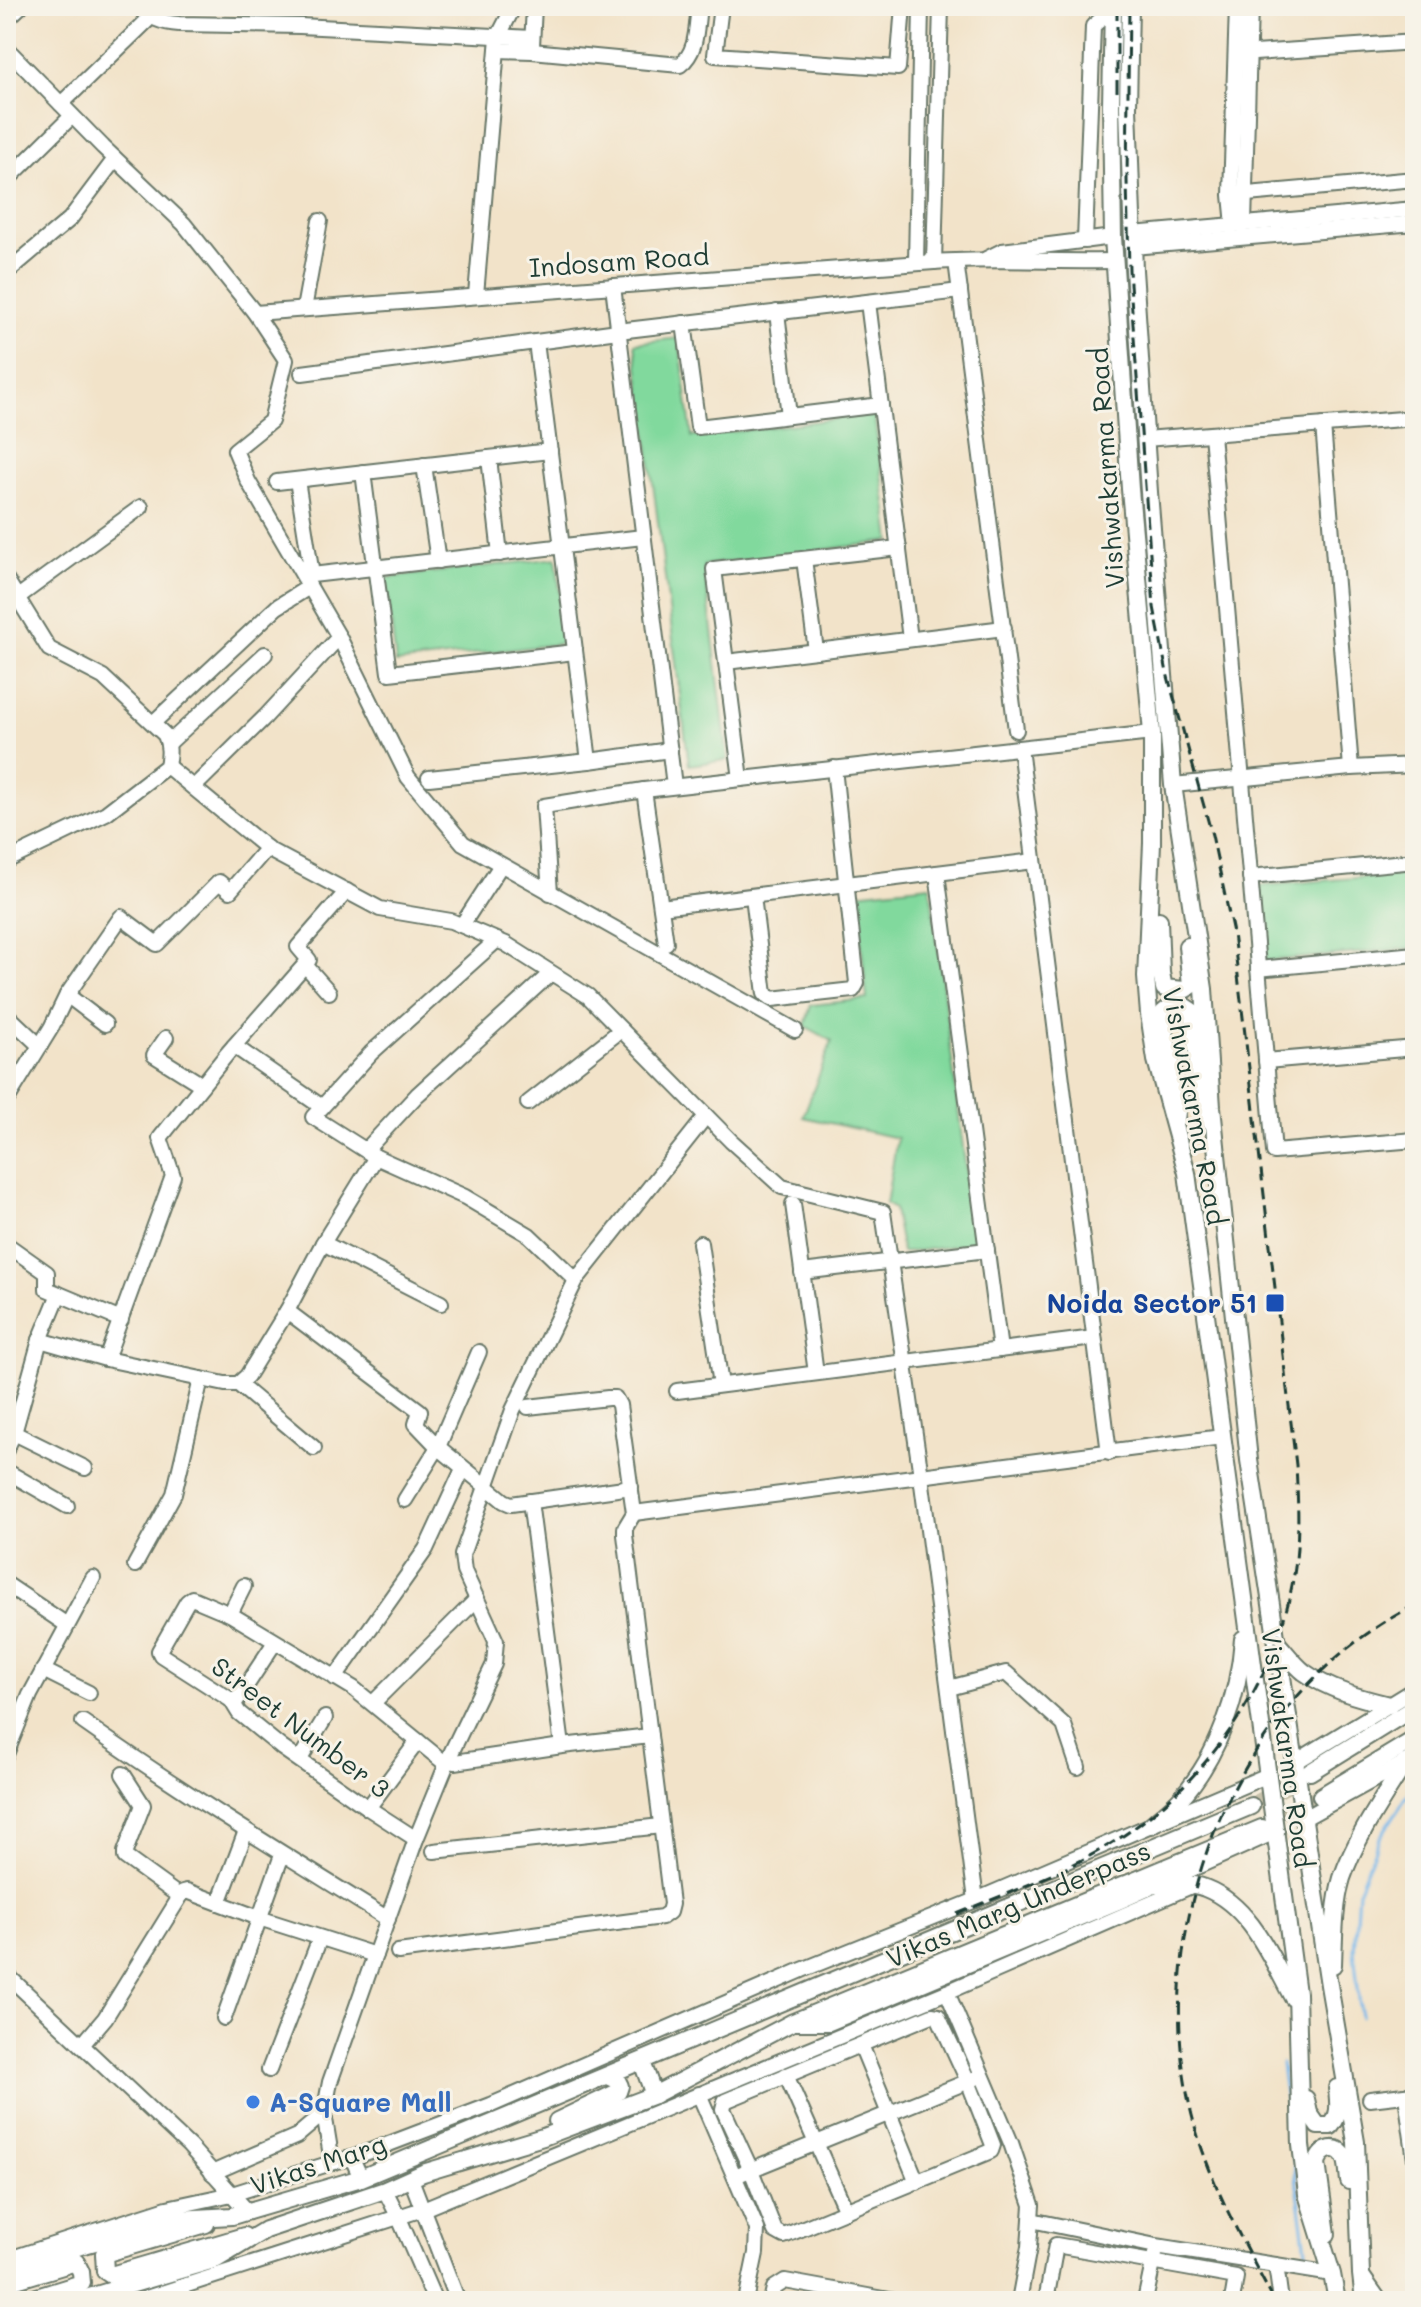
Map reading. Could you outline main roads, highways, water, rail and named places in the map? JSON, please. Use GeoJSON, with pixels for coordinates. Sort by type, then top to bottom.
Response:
{"type":"FeatureCollection","features":[{"type":"Feature","properties":{"kind":"main road","name":"Vishwakarma Road"},"geometry":{"type":"LineString","coordinates":[[1130,6],[1128,107],[1132,240],[1173,785],[1204,989],[1214,1126],[1249,1460],[1294,1763],[1356,2142],[1364,2301]]}},
{"type":"Feature","properties":{"kind":"main road","name":"Vishwakarma Road"},"geometry":{"type":"LineString","coordinates":[[1113,7],[1114,261],[1152,733],[1152,843],[1146,977],[1149,1014],[1156,1060],[1187,1173],[1268,1775],[1270,1830],[1297,2006],[1301,2145],[1307,2194],[1330,2267],[1337,2301]]}},
{"type":"Feature","properties":{"kind":"main road"},"geometry":{"type":"LineString","coordinates":[[1152,843],[1159,865],[1164,988],[1184,990],[1191,986],[1190,967],[1175,862],[1182,838]]}},
{"type":"Feature","properties":{"kind":"main road"},"geometry":{"type":"LineString","coordinates":[[1175,1126],[1179,1095],[1163,1013],[1169,1008],[1184,1006],[1193,1012],[1202,1109],[1214,1126]]}},
{"type":"Feature","properties":{"kind":"main road"},"geometry":{"type":"LineString","coordinates":[[1151,1825],[1180,1799],[1213,1753],[1237,1677],[1244,1609]]}},
{"type":"Feature","properties":{"kind":"main road"},"geometry":{"type":"LineString","coordinates":[[1277,1642],[1303,1672],[1334,1688],[1389,1705]]}},
{"type":"Feature","properties":{"kind":"main road"},"geometry":{"type":"LineString","coordinates":[[1310,1772],[1415,1707]]}},
{"type":"Feature","properties":{"kind":"main road"},"geometry":{"type":"LineString","coordinates":[[1321,1796],[1415,1739]]}},
{"type":"Feature","properties":{"kind":"main road"},"geometry":{"type":"LineString","coordinates":[[1330,1990],[1341,1880],[1361,1834],[1410,1760]]}},
{"type":"Feature","properties":{"kind":"main road","name":"Vikas Marg Underpass"},"geometry":{"type":"LineString","coordinates":[[810,1989],[1251,1806]]}},
{"type":"Feature","properties":{"kind":"main road","name":"Vikas Marg Underpass"},"geometry":{"type":"LineString","coordinates":[[791,2023],[1270,1830]]}},
{"type":"Feature","properties":{"kind":"main road"},"geometry":{"type":"LineString","coordinates":[[1156,1885],[1204,1888],[1225,1900],[1255,1928],[1297,2006]]}},
{"type":"Feature","properties":{"kind":"main road","name":"Vikas Marg"},"geometry":{"type":"LineString","coordinates":[[6,2271],[178,2219],[240,2214],[361,2178],[810,1989]]}},
{"type":"Feature","properties":{"kind":"main road","name":"Vikas Marg"},"geometry":{"type":"LineString","coordinates":[[76,2301],[217,2259],[265,2230],[385,2190],[423,2173],[543,2137],[654,2095],[791,2023]]}},
{"type":"Feature","properties":{"kind":"main road"},"geometry":{"type":"LineString","coordinates":[[1300,2082],[1312,2120],[1318,2126],[1331,2126],[1337,2119],[1339,2109],[1336,2067],[1338,2038]]}},
{"type":"Feature","properties":{"kind":"main road"},"geometry":{"type":"LineString","coordinates":[[642,2062],[654,2095]]}},
{"type":"Feature","properties":{"kind":"main road"},"geometry":{"type":"LineString","coordinates":[[543,2137],[552,2124],[618,2092],[620,2086],[617,2080],[608,2076]]}},
{"type":"Feature","properties":{"kind":"main road"},"geometry":{"type":"LineString","coordinates":[[1330,2267],[1317,2163],[1325,2150],[1334,2148],[1345,2158],[1350,2191],[1360,2218]]}},
{"type":"Feature","properties":{"kind":"main road"},"geometry":{"type":"LineString","coordinates":[[240,2214],[104,2254],[105,2271],[111,2275],[265,2230]]}},
{"type":"Feature","properties":{"kind":"main road"},"geometry":{"type":"LineString","coordinates":[[6,2283],[76,2262],[82,2283],[24,2301]]}},
{"type":"Feature","properties":{"kind":"waterway"},"geometry":{"type":"LineString","coordinates":[[1361,2017],[1354,1951],[1358,1891],[1379,1839],[1415,1787]]}},
{"type":"Feature","properties":{"kind":"waterway"},"geometry":{"type":"LineString","coordinates":[[1281,2064],[1307,2258]]}},
{"type":"Feature","properties":{"kind":"waterway"},"geometry":{"type":"LineString","coordinates":[[1311,2285],[1313,2301]]}},
{"type":"Feature","properties":{"kind":"tunnel"},"geometry":{"type":"LineString","coordinates":[[1251,1806],[1309,1773]]}},
{"type":"Feature","properties":{"kind":"tunnel"},"geometry":{"type":"LineString","coordinates":[[1263,1828],[1321,1796]]}},
{"type":"Feature","properties":{"kind":"railway"},"geometry":{"type":"LineString","coordinates":[[1117,6],[1117,92]]}},
{"type":"Feature","properties":{"kind":"railway"},"geometry":{"type":"LineString","coordinates":[[957,1914],[1094,1854],[1145,1819],[1205,1763],[1252,1695],[1270,1658],[1284,1620],[1297,1551],[1296,1465],[1233,933],[1212,835],[1167,673],[1154,607],[1129,270],[1129,6]]}},
{"type":"Feature","properties":{"kind":"railway"},"geometry":{"type":"LineString","coordinates":[[1274,2301],[1215,2183],[1190,2107],[1180,2035],[1182,1961],[1196,1888],[1220,1818],[1255,1753],[1299,1694],[1353,1644],[1415,1605]]}},
{"type":"Feature","properties":{"kind":"place","name":"Noida Sector 51"},"geometry":{"type":"Point","coordinates":[1275,1303]}},
{"type":"Feature","properties":{"kind":"place","name":"A-Square Mall"},"geometry":{"type":"Point","coordinates":[253,2102]}}]}
